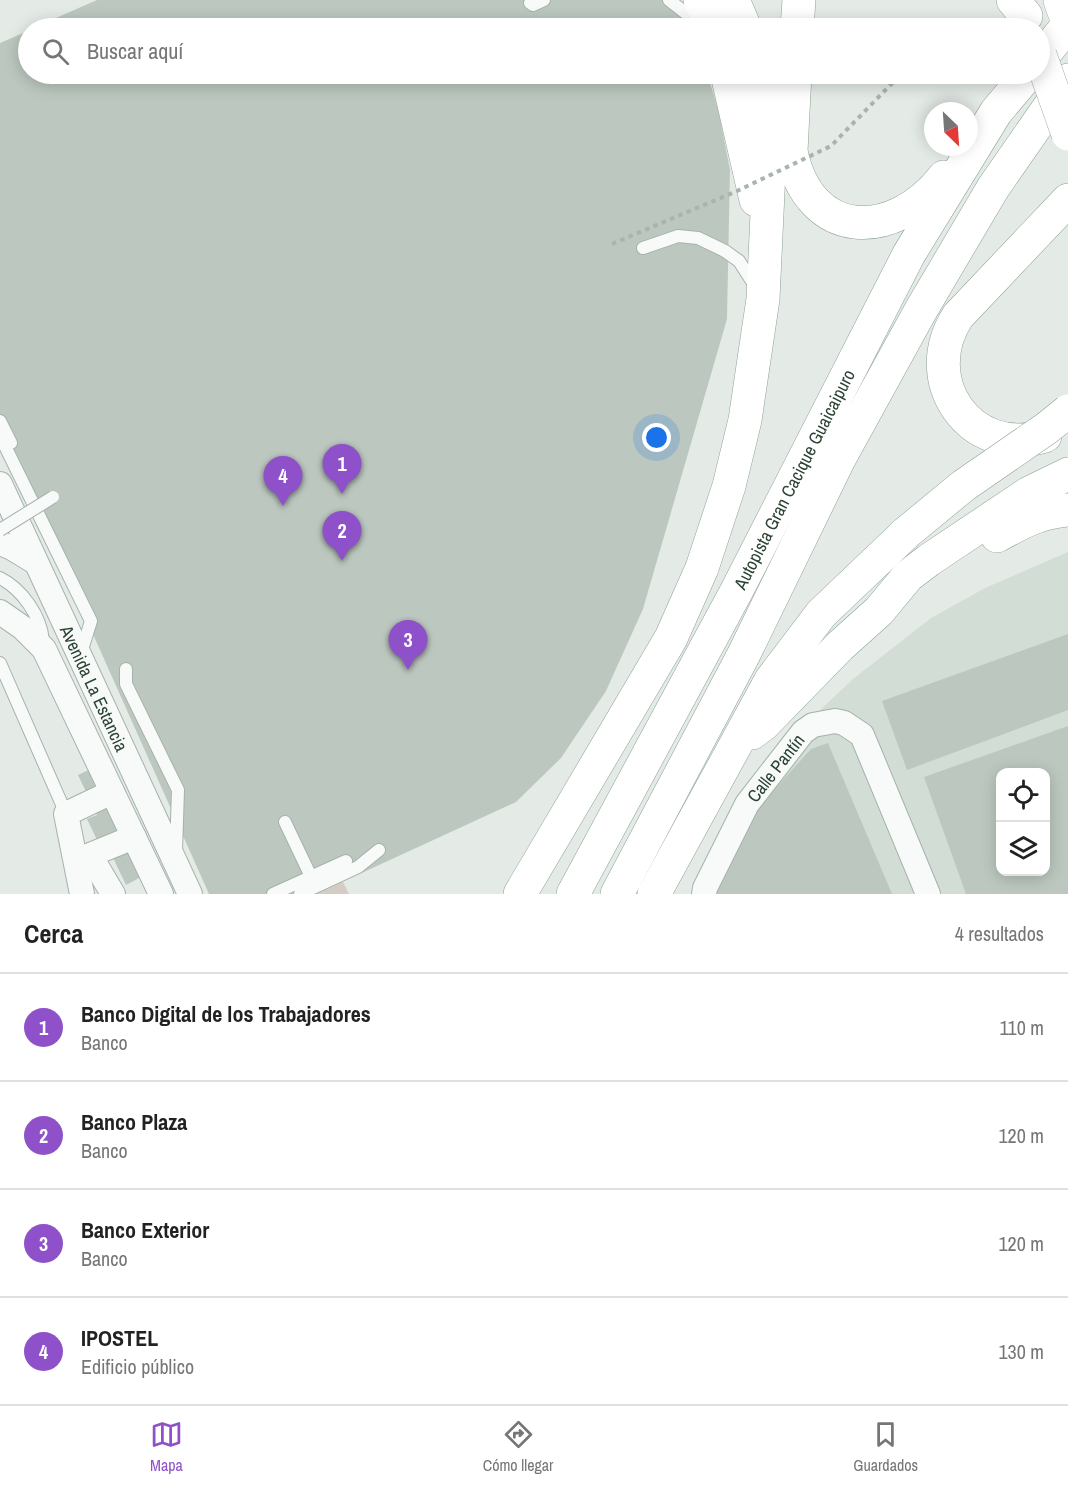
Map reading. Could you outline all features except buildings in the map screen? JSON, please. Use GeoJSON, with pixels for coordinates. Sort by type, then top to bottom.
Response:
{"type":"FeatureCollection","features":[{"type":"Feature","properties":{"kind":"main road"},"geometry":{"type":"LineString","coordinates":[[700,0],[709,18]]}},
{"type":"Feature","properties":{"kind":"main road"},"geometry":{"type":"LineString","coordinates":[[733,0],[741,18]]}},
{"type":"Feature","properties":{"kind":"main road"},"geometry":{"type":"LineString","coordinates":[[798,18],[799,0]]}},
{"type":"Feature","properties":{"kind":"main road"},"geometry":{"type":"LineString","coordinates":[[1060,0],[1068,12]]}},
{"type":"Feature","properties":{"kind":"main road"},"geometry":{"type":"LineString","coordinates":[[1050,45],[1068,24],[1060,0]]}},
{"type":"Feature","properties":{"kind":"main road","name":"Autopista Gran Cacique Guaicaipuro"},"geometry":{"type":"LineString","coordinates":[[617,894],[744,654],[844,449],[921,310],[993,188],[1068,80]]}},
{"type":"Feature","properties":{"kind":"main road"},"geometry":{"type":"LineString","coordinates":[[729,84],[765,242]]}},
{"type":"Feature","properties":{"kind":"main road"},"geometry":{"type":"LineString","coordinates":[[520,894],[671,638],[702,568],[729,486],[745,420],[763,299],[771,129],[762,84]]}},
{"type":"Feature","properties":{"kind":"main road"},"geometry":{"type":"LineString","coordinates":[[794,84],[791,151],[793,164],[807,194],[821,208],[837,218],[856,222],[875,222],[906,210],[935,188],[960,156]]}},
{"type":"Feature","properties":{"kind":"main road","name":"Autopista Gran Cacique Guaicaipuro"},"geometry":{"type":"LineString","coordinates":[[573,894],[736,592],[909,254],[996,112],[1020,84]]}},
{"type":"Feature","properties":{"kind":"main road"},"geometry":{"type":"LineString","coordinates":[[1050,84],[1068,134]]}},
{"type":"Feature","properties":{"kind":"main road"},"geometry":{"type":"LineString","coordinates":[[978,134],[996,112]]}},
{"type":"Feature","properties":{"kind":"main road"},"geometry":{"type":"LineString","coordinates":[[1068,200],[958,316],[948,335],[942,361],[944,378],[953,403],[967,420],[985,432],[1005,439],[1033,440],[1068,424]]}},
{"type":"Feature","properties":{"kind":"main road"},"geometry":{"type":"LineString","coordinates":[[654,894],[771,680],[821,614],[906,533],[963,486],[1068,411]]}},
{"type":"Feature","properties":{"kind":"main road"},"geometry":{"type":"LineString","coordinates":[[732,749],[764,724],[840,646],[879,611],[908,576],[1029,493],[1068,474]]}},
{"type":"Feature","properties":{"kind":"main road"},"geometry":{"type":"LineString","coordinates":[[879,611],[921,588],[974,549],[1026,519],[1068,510]]}},
{"type":"Feature","properties":{"kind":"street","name":"Avenida La Estancia"},"geometry":{"type":"LineString","coordinates":[[0,484],[190,894]]}},
{"type":"Feature","properties":{"kind":"street"},"geometry":{"type":"LineString","coordinates":[[0,543],[35,562]]}},
{"type":"Feature","properties":{"kind":"street","name":"Avenida La Estancia"},"geometry":{"type":"LineString","coordinates":[[0,612],[23,628],[44,649],[161,894]]}},
{"type":"Feature","properties":{"kind":"street","name":"Calle Pantín"},"geometry":{"type":"LineString","coordinates":[[705,891],[747,804],[788,750],[803,732],[813,725],[835,722],[844,723],[862,735],[928,894]]}},
{"type":"Feature","properties":{"kind":"street"},"geometry":{"type":"LineString","coordinates":[[82,894],[66,814],[112,792]]}},
{"type":"Feature","properties":{"kind":"street"},"geometry":{"type":"LineString","coordinates":[[113,894],[90,855],[134,837]]}},
{"type":"Feature","properties":{"kind":"lane"},"geometry":{"type":"LineString","coordinates":[[532,0],[530,3],[533,5],[544,0]]}},
{"type":"Feature","properties":{"kind":"lane"},"geometry":{"type":"LineString","coordinates":[[669,0],[693,18]]}},
{"type":"Feature","properties":{"kind":"lane"},"geometry":{"type":"LineString","coordinates":[[643,248],[678,236],[698,238],[725,251],[739,261],[763,299]]}},
{"type":"Feature","properties":{"kind":"lane"},"geometry":{"type":"LineString","coordinates":[[0,421],[47,500],[0,530]]}},
{"type":"Feature","properties":{"kind":"lane"},"geometry":{"type":"LineString","coordinates":[[0,436],[91,621],[80,657]]}},
{"type":"Feature","properties":{"kind":"lane"},"geometry":{"type":"LineString","coordinates":[[0,578],[15,587],[24,597],[43,634],[44,649]]}},
{"type":"Feature","properties":{"kind":"lane"},"geometry":{"type":"LineString","coordinates":[[0,663],[66,814],[90,855]]}},
{"type":"Feature","properties":{"kind":"lane"},"geometry":{"type":"LineString","coordinates":[[126,669],[126,684],[179,787],[176,864]]}},
{"type":"Feature","properties":{"kind":"lane"},"geometry":{"type":"LineString","coordinates":[[285,822],[313,882]]}},
{"type":"Feature","properties":{"kind":"lane"},"geometry":{"type":"LineString","coordinates":[[273,894],[358,867],[380,850]]}},
{"type":"Feature","properties":{"kind":"lane"},"geometry":{"type":"LineString","coordinates":[[300,894],[313,882],[346,861]]}},
{"type":"Feature","properties":{"kind":"path"},"geometry":{"type":"LineString","coordinates":[[612,244],[737,191],[831,146],[891,84]]}},
{"type":"Feature","properties":{"kind":"shaded area"},"geometry":{"type":"Polygon","coordinates":[[[1068,552],[1068,894],[694,894],[781,758],[819,711],[853,679],[931,618],[985,588],[1068,552]]]}},
{"type":"Feature","properties":{"kind":"shaded area"},"geometry":{"type":"Polygon","coordinates":[[[343,882],[349,894],[316,894],[343,882]]]}},
{"type":"Feature","properties":{"kind":"place","name":"Banco Digital de los Trabajadores"},"geometry":{"type":"Point","coordinates":[342,494]}},
{"type":"Feature","properties":{"kind":"place","name":"IPOSTEL"},"geometry":{"type":"Point","coordinates":[283,506]}},
{"type":"Feature","properties":{"kind":"place","name":"Banco Plaza"},"geometry":{"type":"Point","coordinates":[342,561]}},
{"type":"Feature","properties":{"kind":"place","name":"Banco Exterior"},"geometry":{"type":"Point","coordinates":[408,670]}}]}
